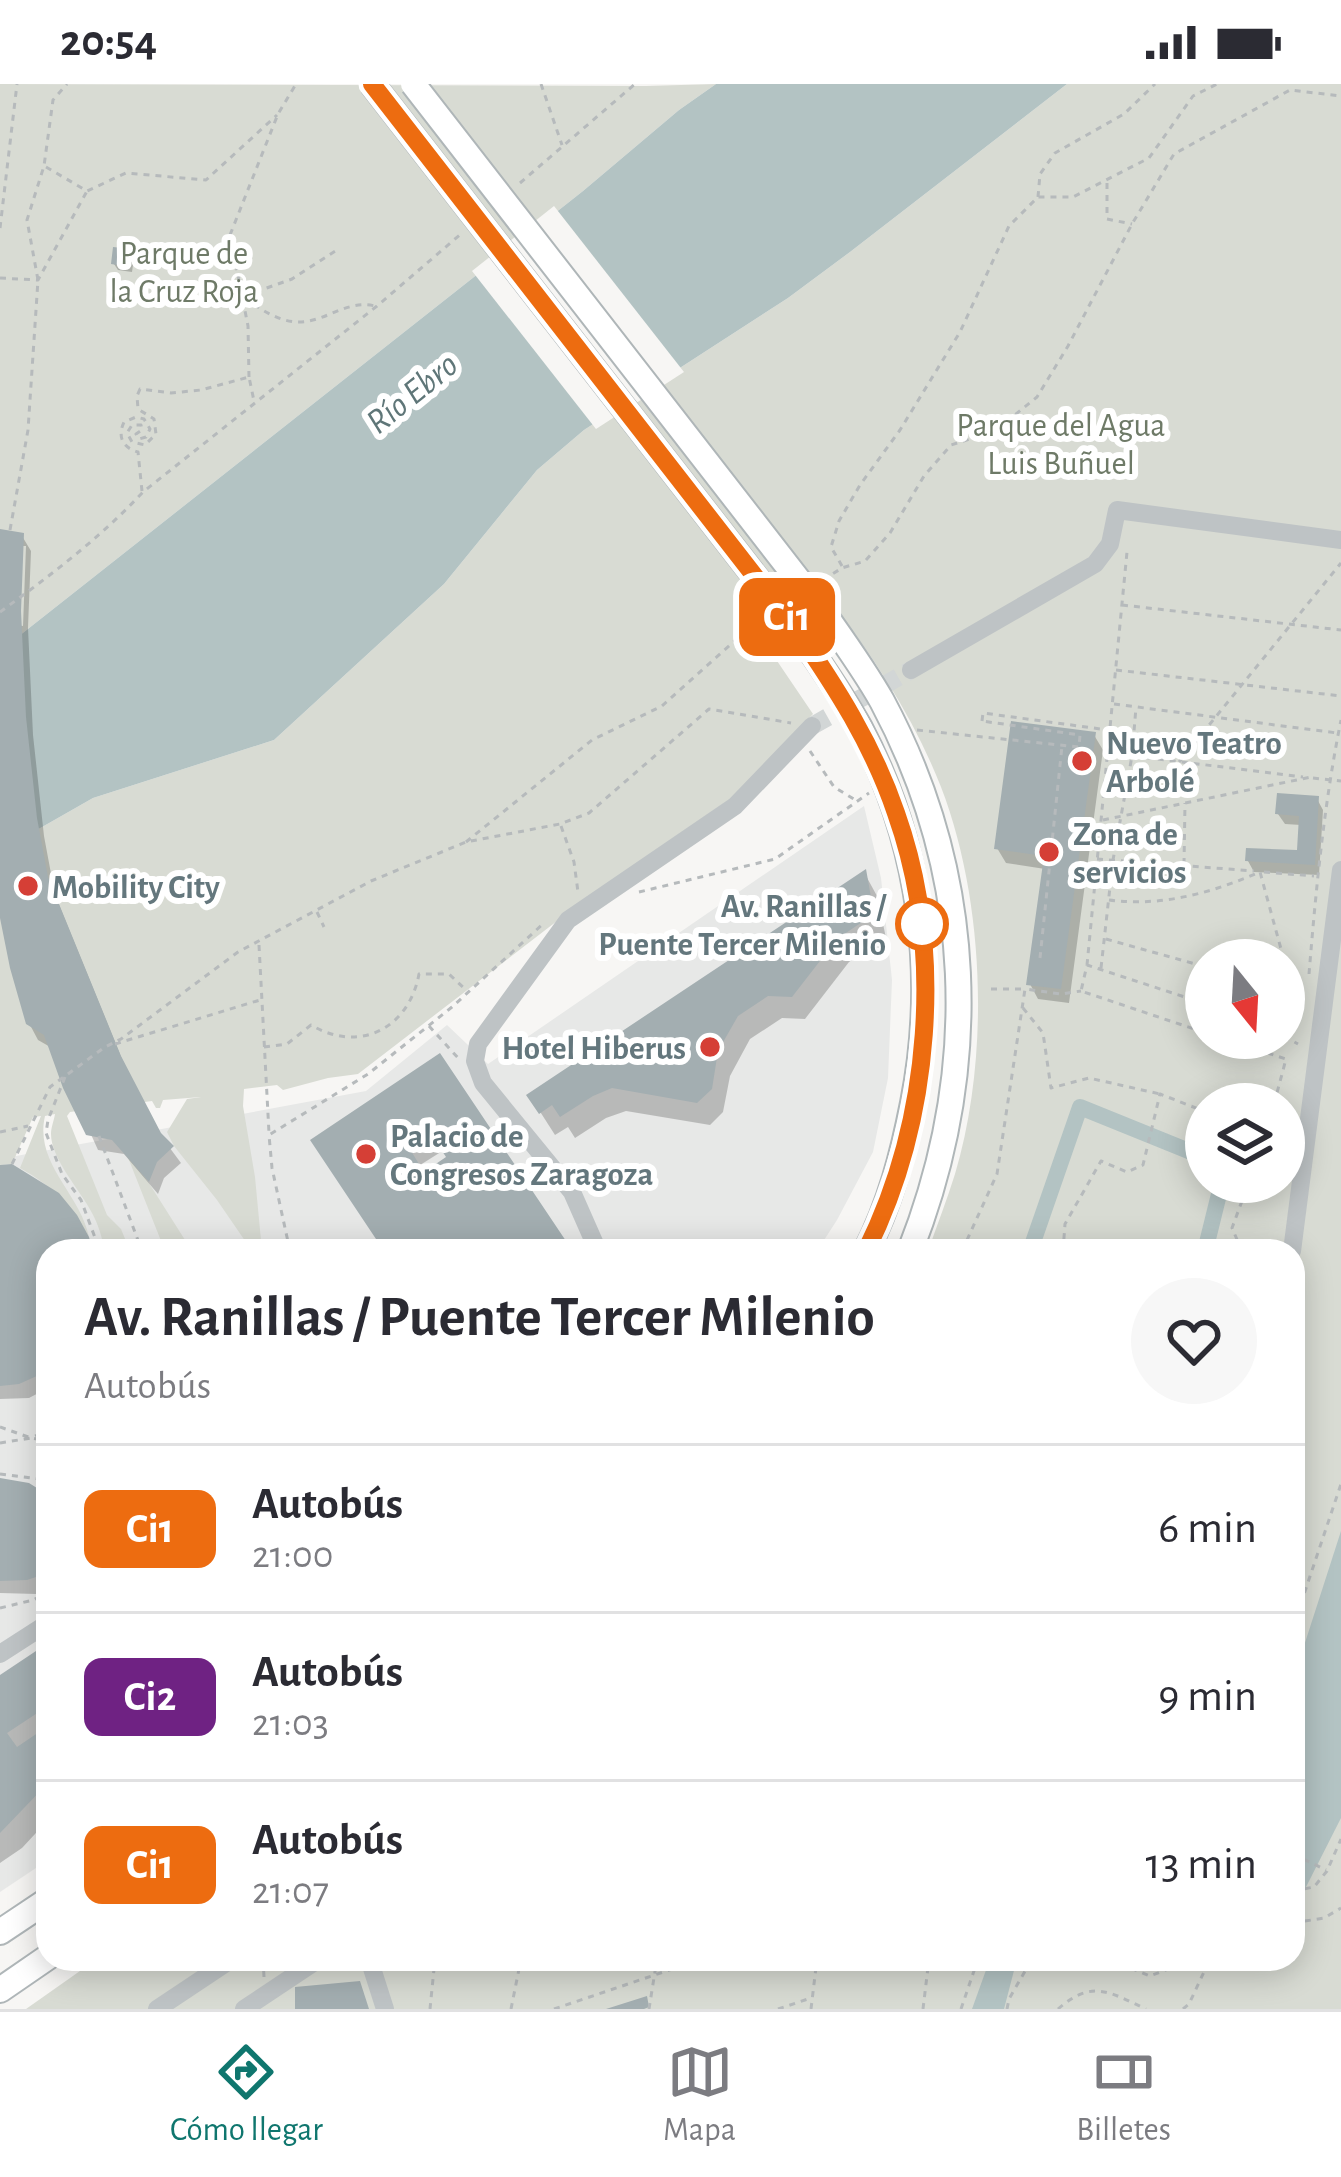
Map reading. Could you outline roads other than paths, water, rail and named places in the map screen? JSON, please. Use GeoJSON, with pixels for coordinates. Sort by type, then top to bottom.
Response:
{"type":"FeatureCollection","features":[{"type":"Feature","properties":{"kind":"main road"},"geometry":{"type":"LineString","coordinates":[[372,84],[795,628],[843,698],[874,758],[904,838],[921,922],[925,975],[918,1079],[902,1157],[871,1239]]}},
{"type":"Feature","properties":{"kind":"main road"},"geometry":{"type":"LineString","coordinates":[[413,84],[821,609],[881,700],[909,757],[936,829],[956,934],[959,992],[953,1093],[936,1174],[914,1239]]}},
{"type":"Feature","properties":{"kind":"main road"},"geometry":{"type":"LineString","coordinates":[[0,1931],[36,1908]]}},
{"type":"Feature","properties":{"kind":"main road"},"geometry":{"type":"LineString","coordinates":[[0,1990],[36,1966]]}},
{"type":"Feature","properties":{"kind":"street"},"geometry":{"type":"LineString","coordinates":[[911,670],[1084,572],[1106,553],[1117,510],[1341,540]]}},
{"type":"Feature","properties":{"kind":"street"},"geometry":{"type":"LineString","coordinates":[[593,1239],[572,1192],[483,1083],[476,1060],[478,1044],[568,920],[735,806],[806,731]]}},
{"type":"Feature","properties":{"kind":"street"},"geometry":{"type":"LineString","coordinates":[[1293,1239],[1341,870]]}},
{"type":"Feature","properties":{"kind":"street"},"geometry":{"type":"LineString","coordinates":[[0,1654],[36,1631]]}},
{"type":"Feature","properties":{"kind":"street"},"geometry":{"type":"LineString","coordinates":[[157,2009],[214,1971]]}},
{"type":"Feature","properties":{"kind":"street"},"geometry":{"type":"LineString","coordinates":[[244,2009],[301,1971]]}},
{"type":"Feature","properties":{"kind":"street"},"geometry":{"type":"LineString","coordinates":[[373,1971],[386,2009]]}},
{"type":"Feature","properties":{"kind":"water","name":"Río Ebro"},"geometry":{"type":"Polygon","coordinates":[[[716,84],[1067,84],[788,298],[584,430],[537,470],[444,584],[274,740],[93,798],[0,851],[0,651],[716,84]]]}},
{"type":"Feature","properties":{"kind":"water"},"geometry":{"type":"Polygon","coordinates":[[[1341,1531],[1341,1818],[1305,1887],[1305,1643],[1341,1531]]]}},
{"type":"Feature","properties":{"kind":"water"},"geometry":{"type":"Polygon","coordinates":[[[986,1971],[1014,1971],[1004,2009],[972,2009],[986,1971]]]}},
{"type":"Feature","properties":{"kind":"waterway"},"geometry":{"type":"LineString","coordinates":[[1034,1239],[1080,1107],[1185,1150]]}},
{"type":"Feature","properties":{"kind":"waterway"},"geometry":{"type":"LineString","coordinates":[[1208,1239],[1217,1203]]}},
{"type":"Feature","properties":{"kind":"tunnel"},"geometry":{"type":"LineString","coordinates":[[812,726],[911,670]]}},
{"type":"Feature","properties":{"kind":"place","name":"Nuevo Teatro Arbolé"},"geometry":{"type":"Point","coordinates":[1082,761]}},
{"type":"Feature","properties":{"kind":"place","name":"Zona de servicios"},"geometry":{"type":"Point","coordinates":[1049,852]}},
{"type":"Feature","properties":{"kind":"place","name":"Mobility City"},"geometry":{"type":"Point","coordinates":[28,886]}},
{"type":"Feature","properties":{"kind":"place","name":"Av. Ranillas / Puente Tercer Milenio"},"geometry":{"type":"Point","coordinates":[922,924]}},
{"type":"Feature","properties":{"kind":"place","name":"Hotel Hiberus"},"geometry":{"type":"Point","coordinates":[710,1047]}},
{"type":"Feature","properties":{"kind":"place","name":"Palacio de Congresos Zaragoza"},"geometry":{"type":"Point","coordinates":[366,1154]}},
{"type":"Feature","properties":{"kind":"park label","name":"Parque de la Cruz Roja"},"geometry":{"type":"Point","coordinates":[184,271]}},
{"type":"Feature","properties":{"kind":"park label","name":"Parque del Agua Luis Buñuel"},"geometry":{"type":"Point","coordinates":[1061,443]}}]}
